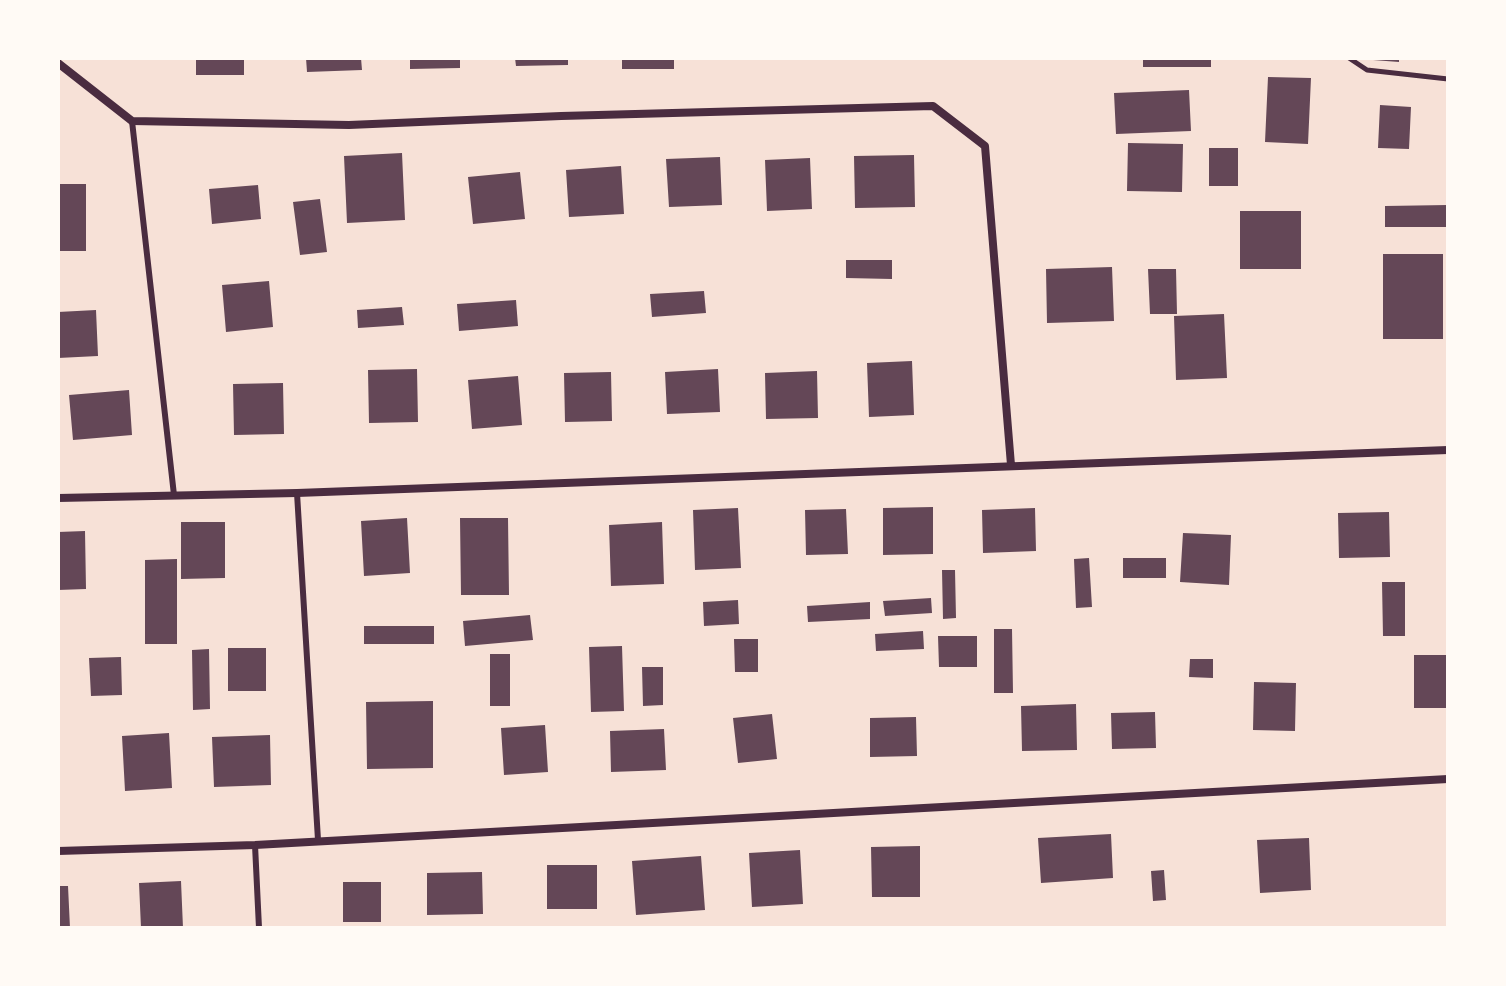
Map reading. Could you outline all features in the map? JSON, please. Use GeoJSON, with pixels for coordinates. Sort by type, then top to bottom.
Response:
{"type":"FeatureCollection","features":[{"type":"Feature","properties":{"kind":"street"},"geometry":{"type":"LineString","coordinates":[[58,63],[132,121],[349,125],[933,106],[985,146],[1011,465]]}},
{"type":"Feature","properties":{"kind":"street"},"geometry":{"type":"LineString","coordinates":[[58,498],[297,493],[1448,450]]}},
{"type":"Feature","properties":{"kind":"street"},"geometry":{"type":"LineString","coordinates":[[58,851],[255,845],[1448,779]]}},
{"type":"Feature","properties":{"kind":"lane"},"geometry":{"type":"LineString","coordinates":[[132,121],[174,495]]}},
{"type":"Feature","properties":{"kind":"lane"},"geometry":{"type":"LineString","coordinates":[[297,493],[318,840]]}},
{"type":"Feature","properties":{"kind":"lane"},"geometry":{"type":"LineString","coordinates":[[255,845],[259,928]]}},
{"type":"Feature","properties":{"kind":"path"},"geometry":{"type":"LineString","coordinates":[[1349,58],[1367,70],[1448,79]]}},
{"type":"Feature","properties":{"kind":"building"},"geometry":{"type":"Polygon","coordinates":[[[196,58],[244,58],[244,75],[196,75],[196,58]]]}},
{"type":"Feature","properties":{"kind":"building"},"geometry":{"type":"Polygon","coordinates":[[[306,58],[361,58],[362,70],[307,72],[306,58]]]}},
{"type":"Feature","properties":{"kind":"building"},"geometry":{"type":"Polygon","coordinates":[[[410,58],[460,58],[460,68],[410,69],[410,58]]]}},
{"type":"Feature","properties":{"kind":"building"},"geometry":{"type":"Polygon","coordinates":[[[515,58],[568,58],[568,65],[516,66],[515,58]]]}},
{"type":"Feature","properties":{"kind":"building"},"geometry":{"type":"Polygon","coordinates":[[[622,58],[674,58],[674,69],[622,69],[622,58]]]}},
{"type":"Feature","properties":{"kind":"building"},"geometry":{"type":"Polygon","coordinates":[[[1143,58],[1211,58],[1211,67],[1143,67],[1143,58]]]}},
{"type":"Feature","properties":{"kind":"building"},"geometry":{"type":"Polygon","coordinates":[[[1399,58],[1399,62],[1373,60],[1399,58]]]}},
{"type":"Feature","properties":{"kind":"building"},"geometry":{"type":"Polygon","coordinates":[[[1268,77],[1311,78],[1308,144],[1265,142],[1268,77]]]}},
{"type":"Feature","properties":{"kind":"building"},"geometry":{"type":"Polygon","coordinates":[[[1189,90],[1191,131],[1116,134],[1114,93],[1189,90]]]}},
{"type":"Feature","properties":{"kind":"building"},"geometry":{"type":"Polygon","coordinates":[[[1380,105],[1411,107],[1409,149],[1378,148],[1380,105]]]}},
{"type":"Feature","properties":{"kind":"building"},"geometry":{"type":"Polygon","coordinates":[[[1128,143],[1183,144],[1182,192],[1127,191],[1128,143]]]}},
{"type":"Feature","properties":{"kind":"building"},"geometry":{"type":"Polygon","coordinates":[[[1209,148],[1238,148],[1238,186],[1209,186],[1209,148]]]}},
{"type":"Feature","properties":{"kind":"building"},"geometry":{"type":"Polygon","coordinates":[[[402,153],[405,220],[347,223],[344,156],[402,153]]]}},
{"type":"Feature","properties":{"kind":"building"},"geometry":{"type":"Polygon","coordinates":[[[914,155],[915,207],[855,208],[854,156],[914,155]]]}},
{"type":"Feature","properties":{"kind":"building"},"geometry":{"type":"Polygon","coordinates":[[[720,157],[722,205],[669,207],[666,159],[720,157]]]}},
{"type":"Feature","properties":{"kind":"building"},"geometry":{"type":"Polygon","coordinates":[[[810,158],[812,209],[767,211],[765,160],[810,158]]]}},
{"type":"Feature","properties":{"kind":"building"},"geometry":{"type":"Polygon","coordinates":[[[621,166],[624,214],[569,217],[566,170],[621,166]]]}},
{"type":"Feature","properties":{"kind":"building"},"geometry":{"type":"Polygon","coordinates":[[[520,172],[525,219],[473,224],[468,177],[520,172]]]}},
{"type":"Feature","properties":{"kind":"building"},"geometry":{"type":"Polygon","coordinates":[[[58,184],[86,184],[86,251],[58,251],[58,184]]]}},
{"type":"Feature","properties":{"kind":"building"},"geometry":{"type":"Polygon","coordinates":[[[258,185],[261,219],[212,224],[209,189],[258,185]]]}},
{"type":"Feature","properties":{"kind":"building"},"geometry":{"type":"Polygon","coordinates":[[[320,199],[327,252],[300,255],[293,202],[320,199]]]}},
{"type":"Feature","properties":{"kind":"building"},"geometry":{"type":"Polygon","coordinates":[[[1448,205],[1448,227],[1385,227],[1385,206],[1448,205]]]}},
{"type":"Feature","properties":{"kind":"building"},"geometry":{"type":"Polygon","coordinates":[[[1240,211],[1301,211],[1301,269],[1240,269],[1240,211]]]}},
{"type":"Feature","properties":{"kind":"building"},"geometry":{"type":"Polygon","coordinates":[[[1383,254],[1443,254],[1443,339],[1383,339],[1383,254]]]}},
{"type":"Feature","properties":{"kind":"building"},"geometry":{"type":"Polygon","coordinates":[[[846,260],[892,260],[892,279],[846,278],[846,260]]]}},
{"type":"Feature","properties":{"kind":"building"},"geometry":{"type":"Polygon","coordinates":[[[1112,267],[1114,321],[1047,323],[1046,269],[1112,267]]]}},
{"type":"Feature","properties":{"kind":"building"},"geometry":{"type":"Polygon","coordinates":[[[1148,269],[1176,269],[1177,314],[1150,314],[1148,269]]]}},
{"type":"Feature","properties":{"kind":"building"},"geometry":{"type":"Polygon","coordinates":[[[269,281],[273,327],[226,332],[222,285],[269,281]]]}},
{"type":"Feature","properties":{"kind":"building"},"geometry":{"type":"Polygon","coordinates":[[[704,291],[706,313],[652,317],[650,294],[704,291]]]}},
{"type":"Feature","properties":{"kind":"building"},"geometry":{"type":"Polygon","coordinates":[[[516,300],[518,326],[459,331],[457,304],[516,300]]]}},
{"type":"Feature","properties":{"kind":"building"},"geometry":{"type":"Polygon","coordinates":[[[402,307],[404,325],[358,328],[357,310],[402,307]]]}},
{"type":"Feature","properties":{"kind":"building"},"geometry":{"type":"Polygon","coordinates":[[[96,310],[98,356],[58,358],[58,312],[96,310]]]}},
{"type":"Feature","properties":{"kind":"building"},"geometry":{"type":"Polygon","coordinates":[[[1224,314],[1227,378],[1176,380],[1174,316],[1224,314]]]}},
{"type":"Feature","properties":{"kind":"building"},"geometry":{"type":"Polygon","coordinates":[[[912,361],[914,415],[869,417],[867,363],[912,361]]]}},
{"type":"Feature","properties":{"kind":"building"},"geometry":{"type":"Polygon","coordinates":[[[417,369],[418,422],[369,423],[368,370],[417,369]]]}},
{"type":"Feature","properties":{"kind":"building"},"geometry":{"type":"Polygon","coordinates":[[[718,369],[720,412],[667,414],[665,372],[718,369]]]}},
{"type":"Feature","properties":{"kind":"building"},"geometry":{"type":"Polygon","coordinates":[[[817,371],[818,418],[766,419],[765,373],[817,371]]]}},
{"type":"Feature","properties":{"kind":"building"},"geometry":{"type":"Polygon","coordinates":[[[611,372],[612,421],[565,422],[564,373],[611,372]]]}},
{"type":"Feature","properties":{"kind":"building"},"geometry":{"type":"Polygon","coordinates":[[[518,376],[522,425],[472,429],[468,380],[518,376]]]}},
{"type":"Feature","properties":{"kind":"building"},"geometry":{"type":"Polygon","coordinates":[[[283,383],[284,434],[234,435],[233,384],[283,383]]]}},
{"type":"Feature","properties":{"kind":"building"},"geometry":{"type":"Polygon","coordinates":[[[129,390],[132,435],[73,440],[69,395],[129,390]]]}},
{"type":"Feature","properties":{"kind":"building"},"geometry":{"type":"Polygon","coordinates":[[[933,507],[933,554],[883,555],[883,508],[933,507]]]}},
{"type":"Feature","properties":{"kind":"building"},"geometry":{"type":"Polygon","coordinates":[[[738,508],[741,568],[695,570],[693,510],[738,508]]]}},
{"type":"Feature","properties":{"kind":"building"},"geometry":{"type":"Polygon","coordinates":[[[1035,508],[1036,551],[983,553],[982,510],[1035,508]]]}},
{"type":"Feature","properties":{"kind":"building"},"geometry":{"type":"Polygon","coordinates":[[[846,509],[848,554],[806,555],[805,510],[846,509]]]}},
{"type":"Feature","properties":{"kind":"building"},"geometry":{"type":"Polygon","coordinates":[[[1389,512],[1390,557],[1339,558],[1338,513],[1389,512]]]}},
{"type":"Feature","properties":{"kind":"building"},"geometry":{"type":"Polygon","coordinates":[[[407,518],[410,573],[364,576],[361,521],[407,518]]]}},
{"type":"Feature","properties":{"kind":"building"},"geometry":{"type":"Polygon","coordinates":[[[460,518],[508,518],[509,595],[461,595],[460,518]]]}},
{"type":"Feature","properties":{"kind":"building"},"geometry":{"type":"Polygon","coordinates":[[[181,522],[225,522],[225,578],[181,579],[181,522]]]}},
{"type":"Feature","properties":{"kind":"building"},"geometry":{"type":"Polygon","coordinates":[[[662,522],[664,584],[611,586],[609,525],[662,522]]]}},
{"type":"Feature","properties":{"kind":"building"},"geometry":{"type":"Polygon","coordinates":[[[85,531],[86,589],[58,590],[58,532],[85,531]]]}},
{"type":"Feature","properties":{"kind":"building"},"geometry":{"type":"Polygon","coordinates":[[[1183,533],[1231,535],[1229,585],[1180,582],[1183,533]]]}},
{"type":"Feature","properties":{"kind":"building"},"geometry":{"type":"Polygon","coordinates":[[[1089,558],[1092,607],[1076,608],[1074,559],[1089,558]]]}},
{"type":"Feature","properties":{"kind":"building"},"geometry":{"type":"Polygon","coordinates":[[[1123,558],[1166,558],[1166,578],[1123,578],[1123,558]]]}},
{"type":"Feature","properties":{"kind":"building"},"geometry":{"type":"Polygon","coordinates":[[[177,559],[177,644],[145,644],[145,560],[177,559]]]}},
{"type":"Feature","properties":{"kind":"building"},"geometry":{"type":"Polygon","coordinates":[[[942,570],[955,570],[956,618],[943,619],[942,570]]]}},
{"type":"Feature","properties":{"kind":"building"},"geometry":{"type":"Polygon","coordinates":[[[1382,582],[1405,582],[1405,636],[1383,636],[1382,582]]]}},
{"type":"Feature","properties":{"kind":"building"},"geometry":{"type":"Polygon","coordinates":[[[931,598],[932,613],[885,616],[883,601],[931,598]]]}},
{"type":"Feature","properties":{"kind":"building"},"geometry":{"type":"Polygon","coordinates":[[[738,600],[739,624],[704,626],[703,602],[738,600]]]}},
{"type":"Feature","properties":{"kind":"building"},"geometry":{"type":"Polygon","coordinates":[[[870,602],[870,619],[808,622],[807,606],[870,602]]]}},
{"type":"Feature","properties":{"kind":"building"},"geometry":{"type":"Polygon","coordinates":[[[530,615],[533,640],[465,646],[463,621],[530,615]]]}},
{"type":"Feature","properties":{"kind":"building"},"geometry":{"type":"Polygon","coordinates":[[[364,626],[434,626],[434,644],[364,644],[364,626]]]}},
{"type":"Feature","properties":{"kind":"building"},"geometry":{"type":"Polygon","coordinates":[[[994,629],[1012,629],[1013,693],[994,693],[994,629]]]}},
{"type":"Feature","properties":{"kind":"building"},"geometry":{"type":"Polygon","coordinates":[[[923,631],[924,649],[876,651],[875,634],[923,631]]]}},
{"type":"Feature","properties":{"kind":"building"},"geometry":{"type":"Polygon","coordinates":[[[938,636],[977,636],[977,667],[939,667],[938,636]]]}},
{"type":"Feature","properties":{"kind":"building"},"geometry":{"type":"Polygon","coordinates":[[[734,639],[758,639],[758,672],[735,672],[734,639]]]}},
{"type":"Feature","properties":{"kind":"building"},"geometry":{"type":"Polygon","coordinates":[[[622,646],[624,711],[591,712],[589,647],[622,646]]]}},
{"type":"Feature","properties":{"kind":"building"},"geometry":{"type":"Polygon","coordinates":[[[228,648],[266,648],[266,691],[228,691],[228,648]]]}},
{"type":"Feature","properties":{"kind":"building"},"geometry":{"type":"Polygon","coordinates":[[[209,649],[210,709],[193,710],[192,650],[209,649]]]}},
{"type":"Feature","properties":{"kind":"building"},"geometry":{"type":"Polygon","coordinates":[[[490,654],[510,654],[510,706],[490,706],[490,654]]]}},
{"type":"Feature","properties":{"kind":"building"},"geometry":{"type":"Polygon","coordinates":[[[1414,655],[1448,655],[1448,708],[1414,708],[1414,655]]]}},
{"type":"Feature","properties":{"kind":"building"},"geometry":{"type":"Polygon","coordinates":[[[121,657],[122,695],[91,696],[89,658],[121,657]]]}},
{"type":"Feature","properties":{"kind":"building"},"geometry":{"type":"Polygon","coordinates":[[[1190,659],[1213,659],[1213,678],[1189,677],[1190,659]]]}},
{"type":"Feature","properties":{"kind":"building"},"geometry":{"type":"Polygon","coordinates":[[[642,667],[663,667],[663,705],[643,706],[642,667]]]}},
{"type":"Feature","properties":{"kind":"building"},"geometry":{"type":"Polygon","coordinates":[[[1254,682],[1296,683],[1295,731],[1253,730],[1254,682]]]}},
{"type":"Feature","properties":{"kind":"building"},"geometry":{"type":"Polygon","coordinates":[[[433,701],[433,768],[367,769],[366,702],[433,701]]]}},
{"type":"Feature","properties":{"kind":"building"},"geometry":{"type":"Polygon","coordinates":[[[1076,704],[1077,750],[1022,751],[1021,706],[1076,704]]]}},
{"type":"Feature","properties":{"kind":"building"},"geometry":{"type":"Polygon","coordinates":[[[1155,712],[1156,748],[1112,749],[1111,713],[1155,712]]]}},
{"type":"Feature","properties":{"kind":"building"},"geometry":{"type":"Polygon","coordinates":[[[772,714],[777,759],[738,763],[733,718],[772,714]]]}},
{"type":"Feature","properties":{"kind":"building"},"geometry":{"type":"Polygon","coordinates":[[[916,717],[917,756],[870,757],[870,718],[916,717]]]}},
{"type":"Feature","properties":{"kind":"building"},"geometry":{"type":"Polygon","coordinates":[[[545,725],[548,772],[504,775],[501,728],[545,725]]]}},
{"type":"Feature","properties":{"kind":"building"},"geometry":{"type":"Polygon","coordinates":[[[664,729],[666,770],[611,772],[610,731],[664,729]]]}},
{"type":"Feature","properties":{"kind":"building"},"geometry":{"type":"Polygon","coordinates":[[[169,733],[172,788],[125,791],[122,736],[169,733]]]}},
{"type":"Feature","properties":{"kind":"building"},"geometry":{"type":"Polygon","coordinates":[[[270,735],[271,785],[214,787],[212,737],[270,735]]]}},
{"type":"Feature","properties":{"kind":"building"},"geometry":{"type":"Polygon","coordinates":[[[1111,834],[1113,878],[1041,883],[1038,838],[1111,834]]]}},
{"type":"Feature","properties":{"kind":"building"},"geometry":{"type":"Polygon","coordinates":[[[1309,838],[1311,890],[1260,893],[1257,840],[1309,838]]]}},
{"type":"Feature","properties":{"kind":"building"},"geometry":{"type":"Polygon","coordinates":[[[920,846],[920,897],[872,897],[871,847],[920,846]]]}},
{"type":"Feature","properties":{"kind":"building"},"geometry":{"type":"Polygon","coordinates":[[[800,850],[803,904],[752,907],[749,853],[800,850]]]}},
{"type":"Feature","properties":{"kind":"building"},"geometry":{"type":"Polygon","coordinates":[[[701,856],[705,910],[636,915],[632,861],[701,856]]]}},
{"type":"Feature","properties":{"kind":"building"},"geometry":{"type":"Polygon","coordinates":[[[547,865],[597,865],[597,909],[547,909],[547,865]]]}},
{"type":"Feature","properties":{"kind":"building"},"geometry":{"type":"Polygon","coordinates":[[[1164,870],[1166,900],[1153,901],[1151,871],[1164,870]]]}},
{"type":"Feature","properties":{"kind":"building"},"geometry":{"type":"Polygon","coordinates":[[[482,872],[483,914],[427,915],[427,873],[482,872]]]}},
{"type":"Feature","properties":{"kind":"building"},"geometry":{"type":"Polygon","coordinates":[[[181,881],[183,928],[141,928],[139,883],[181,881]]]}},
{"type":"Feature","properties":{"kind":"building"},"geometry":{"type":"Polygon","coordinates":[[[343,882],[381,882],[381,922],[343,922],[343,882]]]}},
{"type":"Feature","properties":{"kind":"building"},"geometry":{"type":"Polygon","coordinates":[[[58,886],[68,886],[70,928],[58,928],[58,886]]]}}]}
